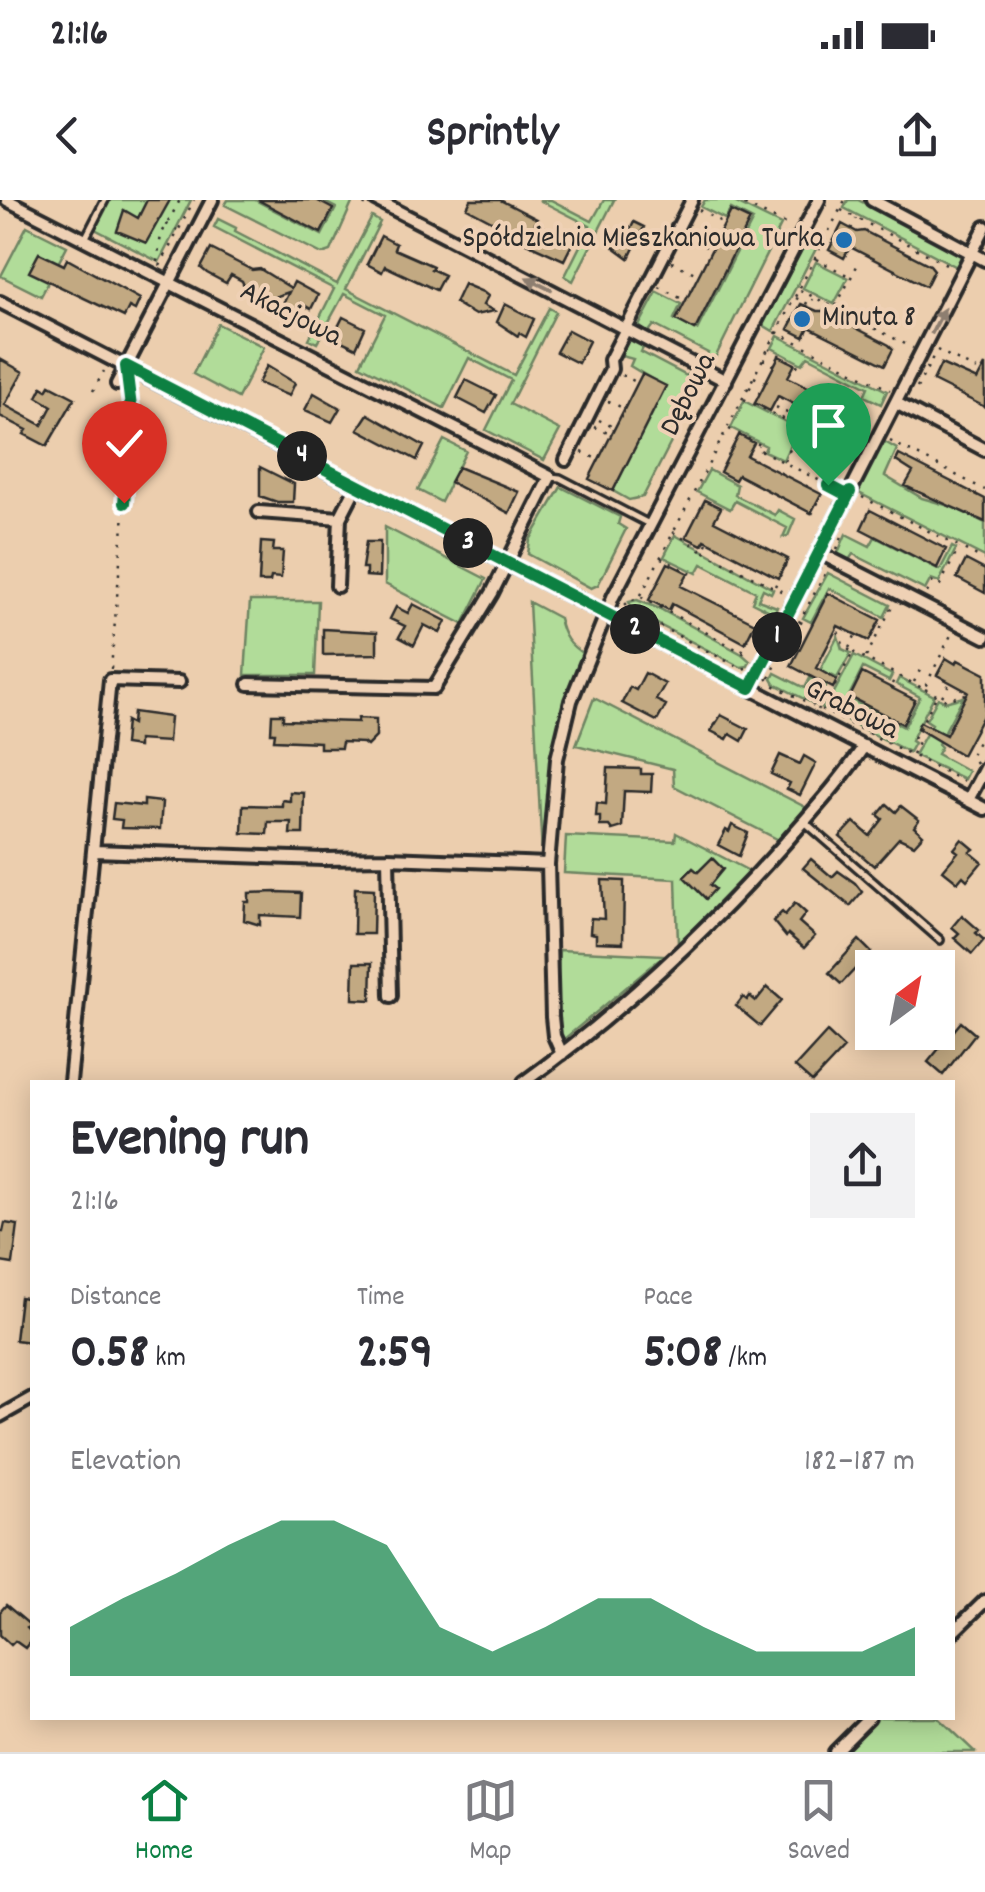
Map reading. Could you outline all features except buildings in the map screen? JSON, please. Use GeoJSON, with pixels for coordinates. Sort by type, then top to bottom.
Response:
{"type":"FeatureCollection","features":[{"type":"Feature","properties":{"kind":"street","name":"Akacjowa"},"geometry":{"type":"LineString","coordinates":[[7,200],[85,240],[172,277],[550,477]]}},
{"type":"Feature","properties":{"kind":"street"},"geometry":{"type":"LineString","coordinates":[[116,384],[212,200]]}},
{"type":"Feature","properties":{"kind":"street"},"geometry":{"type":"LineString","coordinates":[[376,200],[726,381]]}},
{"type":"Feature","properties":{"kind":"street","name":"Dębowa"},"geometry":{"type":"LineString","coordinates":[[562,1054],[552,1016],[548,864],[561,739],[572,701],[606,614],[819,200]]}},
{"type":"Feature","properties":{"kind":"street"},"geometry":{"type":"LineString","coordinates":[[872,200],[886,203],[985,260]]}},
{"type":"Feature","properties":{"kind":"street"},"geometry":{"type":"LineString","coordinates":[[566,460],[611,369],[610,360],[695,205]]}},
{"type":"Feature","properties":{"kind":"street"},"geometry":{"type":"LineString","coordinates":[[750,688],[898,399],[929,349],[985,227]]}},
{"type":"Feature","properties":{"kind":"street","name":"Grabowa"},"geometry":{"type":"LineString","coordinates":[[0,302],[985,809]]}},
{"type":"Feature","properties":{"kind":"street"},"geometry":{"type":"LineString","coordinates":[[898,399],[985,450]]}},
{"type":"Feature","properties":{"kind":"street"},"geometry":{"type":"LineString","coordinates":[[249,684],[434,688],[492,593],[550,477]]}},
{"type":"Feature","properties":{"kind":"street"},"geometry":{"type":"LineString","coordinates":[[337,586],[340,518],[357,485]]}},
{"type":"Feature","properties":{"kind":"street"},"geometry":{"type":"LineString","coordinates":[[259,512],[340,518]]}},
{"type":"Feature","properties":{"kind":"street"},"geometry":{"type":"LineString","coordinates":[[820,553],[985,638]]}},
{"type":"Feature","properties":{"kind":"street"},"geometry":{"type":"LineString","coordinates":[[70,1080],[110,680],[179,682]]}},
{"type":"Feature","properties":{"kind":"street"},"geometry":{"type":"LineString","coordinates":[[527,1080],[684,951],[840,781],[864,746]]}},
{"type":"Feature","properties":{"kind":"street"},"geometry":{"type":"LineString","coordinates":[[968,800],[973,780],[985,768]]}},
{"type":"Feature","properties":{"kind":"street"},"geometry":{"type":"LineString","coordinates":[[94,851],[548,864]]}},
{"type":"Feature","properties":{"kind":"street"},"geometry":{"type":"LineString","coordinates":[[388,858],[391,996]]}},
{"type":"Feature","properties":{"kind":"street"},"geometry":{"type":"LineString","coordinates":[[0,1416],[30,1399]]}},
{"type":"Feature","properties":{"kind":"street"},"geometry":{"type":"LineString","coordinates":[[955,1630],[985,1601]]}},
{"type":"Feature","properties":{"kind":"street"},"geometry":{"type":"LineString","coordinates":[[835,1752],[867,1720]]}},
{"type":"Feature","properties":{"kind":"lane"},"geometry":{"type":"LineString","coordinates":[[85,240],[105,200]]}},
{"type":"Feature","properties":{"kind":"lane"},"geometry":{"type":"LineString","coordinates":[[550,477],[560,478],[652,525]]}},
{"type":"Feature","properties":{"kind":"lane"},"geometry":{"type":"LineString","coordinates":[[804,821],[940,940]]}},
{"type":"Feature","properties":{"kind":"path"},"geometry":{"type":"LineString","coordinates":[[172,277],[156,263],[167,225],[180,200]]}},
{"type":"Feature","properties":{"kind":"path"},"geometry":{"type":"LineString","coordinates":[[735,200],[785,224]]}},
{"type":"Feature","properties":{"kind":"path"},"geometry":{"type":"LineString","coordinates":[[759,673],[742,669],[634,614],[625,602],[640,596],[845,200]]}},
{"type":"Feature","properties":{"kind":"path"},"geometry":{"type":"LineString","coordinates":[[695,205],[725,224]]}},
{"type":"Feature","properties":{"kind":"path"},"geometry":{"type":"LineString","coordinates":[[174,209],[186,215]]}},
{"type":"Feature","properties":{"kind":"path"},"geometry":{"type":"LineString","coordinates":[[840,209],[964,272]]}},
{"type":"Feature","properties":{"kind":"path"},"geometry":{"type":"LineString","coordinates":[[851,229],[857,218]]}},
{"type":"Feature","properties":{"kind":"path"},"geometry":{"type":"LineString","coordinates":[[158,220],[178,231]]}},
{"type":"Feature","properties":{"kind":"path"},"geometry":{"type":"LineString","coordinates":[[684,236],[712,250]]}},
{"type":"Feature","properties":{"kind":"path"},"geometry":{"type":"LineString","coordinates":[[814,258],[851,278]]}},
{"type":"Feature","properties":{"kind":"path"},"geometry":{"type":"LineString","coordinates":[[671,261],[699,276]]}},
{"type":"Feature","properties":{"kind":"path"},"geometry":{"type":"LineString","coordinates":[[836,308],[859,262]]}},
{"type":"Feature","properties":{"kind":"path"},"geometry":{"type":"LineString","coordinates":[[658,287],[686,301]]}},
{"type":"Feature","properties":{"kind":"path"},"geometry":{"type":"LineString","coordinates":[[799,289],[872,326],[985,374]]}},
{"type":"Feature","properties":{"kind":"path"},"geometry":{"type":"LineString","coordinates":[[795,297],[810,306],[814,297]]}},
{"type":"Feature","properties":{"kind":"path"},"geometry":{"type":"LineString","coordinates":[[872,326],[876,319]]}},
{"type":"Feature","properties":{"kind":"path"},"geometry":{"type":"LineString","coordinates":[[776,332],[898,399],[910,400],[929,349]]}},
{"type":"Feature","properties":{"kind":"path"},"geometry":{"type":"LineString","coordinates":[[767,348],[800,367]]}},
{"type":"Feature","properties":{"kind":"path"},"geometry":{"type":"LineString","coordinates":[[762,358],[774,365]]}},
{"type":"Feature","properties":{"kind":"path"},"geometry":{"type":"LineString","coordinates":[[110,680],[132,416],[126,366]]}},
{"type":"Feature","properties":{"kind":"path"},"geometry":{"type":"LineString","coordinates":[[611,369],[638,383]]}},
{"type":"Feature","properties":{"kind":"path"},"geometry":{"type":"LineString","coordinates":[[753,376],[766,382]]}},
{"type":"Feature","properties":{"kind":"path"},"geometry":{"type":"LineString","coordinates":[[748,387],[760,392]]}},
{"type":"Feature","properties":{"kind":"path"},"geometry":{"type":"LineString","coordinates":[[598,396],[625,409]]}},
{"type":"Feature","properties":{"kind":"path"},"geometry":{"type":"LineString","coordinates":[[773,414],[782,397]]}},
{"type":"Feature","properties":{"kind":"path"},"geometry":{"type":"LineString","coordinates":[[742,398],[851,452],[844,466]]}},
{"type":"Feature","properties":{"kind":"path"},"geometry":{"type":"LineString","coordinates":[[777,408],[870,455]]}},
{"type":"Feature","properties":{"kind":"path"},"geometry":{"type":"LineString","coordinates":[[797,418],[802,408]]}},
{"type":"Feature","properties":{"kind":"path"},"geometry":{"type":"LineString","coordinates":[[780,474],[808,412]]}},
{"type":"Feature","properties":{"kind":"path"},"geometry":{"type":"LineString","coordinates":[[848,444],[863,414]]}},
{"type":"Feature","properties":{"kind":"path"},"geometry":{"type":"LineString","coordinates":[[587,418],[615,428]]}},
{"type":"Feature","properties":{"kind":"path"},"geometry":{"type":"LineString","coordinates":[[587,418],[612,435]]}},
{"type":"Feature","properties":{"kind":"path"},"geometry":{"type":"LineString","coordinates":[[822,431],[827,421]]}},
{"type":"Feature","properties":{"kind":"path"},"geometry":{"type":"LineString","coordinates":[[830,434],[835,425]]}},
{"type":"Feature","properties":{"kind":"path"},"geometry":{"type":"LineString","coordinates":[[727,428],[762,446],[755,461]]}},
{"type":"Feature","properties":{"kind":"path"},"geometry":{"type":"LineString","coordinates":[[880,436],[985,490]]}},
{"type":"Feature","properties":{"kind":"path"},"geometry":{"type":"LineString","coordinates":[[834,444],[837,438]]}},
{"type":"Feature","properties":{"kind":"path"},"geometry":{"type":"LineString","coordinates":[[792,445],[804,452]]}},
{"type":"Feature","properties":{"kind":"path"},"geometry":{"type":"LineString","coordinates":[[572,448],[599,460]]}},
{"type":"Feature","properties":{"kind":"path"},"geometry":{"type":"LineString","coordinates":[[760,450],[985,560]]}},
{"type":"Feature","properties":{"kind":"path"},"geometry":{"type":"LineString","coordinates":[[801,481],[804,473]]}},
{"type":"Feature","properties":{"kind":"path"},"geometry":{"type":"LineString","coordinates":[[806,487],[812,477]]}},
{"type":"Feature","properties":{"kind":"path"},"geometry":{"type":"LineString","coordinates":[[812,514],[828,485]]}},
{"type":"Feature","properties":{"kind":"path"},"geometry":{"type":"LineString","coordinates":[[759,673],[785,648],[833,560],[846,527]]}},
{"type":"Feature","properties":{"kind":"path"},"geometry":{"type":"LineString","coordinates":[[673,532],[796,599]]}},
{"type":"Feature","properties":{"kind":"path"},"geometry":{"type":"LineString","coordinates":[[703,551],[706,544]]}},
{"type":"Feature","properties":{"kind":"path"},"geometry":{"type":"LineString","coordinates":[[921,604],[933,581],[940,584],[960,547]]}},
{"type":"Feature","properties":{"kind":"path"},"geometry":{"type":"LineString","coordinates":[[660,558],[696,576]]}},
{"type":"Feature","properties":{"kind":"path"},"geometry":{"type":"LineString","coordinates":[[730,565],[734,558]]}},
{"type":"Feature","properties":{"kind":"path"},"geometry":{"type":"LineString","coordinates":[[774,588],[789,558]]}},
{"type":"Feature","properties":{"kind":"path"},"geometry":{"type":"LineString","coordinates":[[748,574],[752,567]]}},
{"type":"Feature","properties":{"kind":"path"},"geometry":{"type":"LineString","coordinates":[[756,578],[761,571]]}},
{"type":"Feature","properties":{"kind":"path"},"geometry":{"type":"LineString","coordinates":[[640,596],[753,659],[759,673],[772,685],[960,781],[973,780],[976,762],[971,755],[985,728]]}},
{"type":"Feature","properties":{"kind":"path"},"geometry":{"type":"LineString","coordinates":[[866,658],[894,603]]}},
{"type":"Feature","properties":{"kind":"path"},"geometry":{"type":"LineString","coordinates":[[669,614],[673,606]]}},
{"type":"Feature","properties":{"kind":"path"},"geometry":{"type":"LineString","coordinates":[[799,621],[808,626]]}},
{"type":"Feature","properties":{"kind":"path"},"geometry":{"type":"LineString","coordinates":[[742,652],[756,622]]}},
{"type":"Feature","properties":{"kind":"path"},"geometry":{"type":"LineString","coordinates":[[838,630],[844,647],[946,700],[966,694]]}},
{"type":"Feature","properties":{"kind":"path"},"geometry":{"type":"LineString","coordinates":[[924,688],[952,633]]}},
{"type":"Feature","properties":{"kind":"path"},"geometry":{"type":"LineString","coordinates":[[812,720],[826,694],[830,696],[855,636]]}},
{"type":"Feature","properties":{"kind":"path"},"geometry":{"type":"LineString","coordinates":[[785,648],[795,652]]}},
{"type":"Feature","properties":{"kind":"path"},"geometry":{"type":"LineString","coordinates":[[914,683],[924,664]]}},
{"type":"Feature","properties":{"kind":"path"},"geometry":{"type":"LineString","coordinates":[[892,684],[897,675]]}},
{"type":"Feature","properties":{"kind":"path"},"geometry":{"type":"LineString","coordinates":[[911,756],[919,740],[914,738],[949,684]]}},
{"type":"Feature","properties":{"kind":"green space"},"geometry":{"type":"Polygon","coordinates":[[[102,200],[191,200],[159,262],[89,226],[102,200]]]}},
{"type":"Feature","properties":{"kind":"green space"},"geometry":{"type":"Polygon","coordinates":[[[228,200],[255,200],[322,235],[336,208],[321,200],[353,201],[331,251],[322,254],[225,205],[228,200]]]}},
{"type":"Feature","properties":{"kind":"green space"},"geometry":{"type":"Polygon","coordinates":[[[539,200],[551,200],[592,221],[604,200],[614,200],[573,281],[565,276],[590,226],[539,200]]]}},
{"type":"Feature","properties":{"kind":"green space"},"geometry":{"type":"Polygon","coordinates":[[[705,200],[730,200],[781,225],[711,366],[704,363],[708,353],[654,325],[648,333],[639,326],[657,292],[681,304],[674,319],[697,330],[753,220],[731,209],[725,219],[701,207],[705,200]]]}},
{"type":"Feature","properties":{"kind":"green space"},"geometry":{"type":"Polygon","coordinates":[[[848,200],[858,200],[960,253],[959,268],[844,208],[848,200]]]}},
{"type":"Feature","properties":{"kind":"green space"},"geometry":{"type":"Polygon","coordinates":[[[372,217],[380,222],[346,289],[514,375],[549,308],[556,312],[510,404],[560,430],[544,460],[486,430],[511,380],[469,358],[444,408],[360,365],[385,315],[344,294],[317,343],[309,339],[334,289],[214,227],[218,219],[337,284],[372,217]]]}},
{"type":"Feature","properties":{"kind":"green space"},"geometry":{"type":"Polygon","coordinates":[[[27,226],[67,246],[41,296],[1,276],[27,226]]]}},
{"type":"Feature","properties":{"kind":"green space"},"geometry":{"type":"Polygon","coordinates":[[[807,239],[818,245],[773,331],[763,325],[807,239]]]}},
{"type":"Feature","properties":{"kind":"green space"},"geometry":{"type":"Polygon","coordinates":[[[816,262],[848,278],[834,304],[803,288],[816,262]]]}},
{"type":"Feature","properties":{"kind":"green space"},"geometry":{"type":"Polygon","coordinates":[[[218,324],[264,347],[238,398],[193,374],[218,324]]]}},
{"type":"Feature","properties":{"kind":"green space"},"geometry":{"type":"Polygon","coordinates":[[[778,336],[887,391],[881,404],[864,396],[868,387],[808,356],[802,364],[772,348],[778,336]]]}},
{"type":"Feature","properties":{"kind":"green space"},"geometry":{"type":"Polygon","coordinates":[[[633,339],[645,344],[641,352],[687,376],[692,368],[705,376],[643,497],[629,500],[613,491],[665,387],[630,366],[633,359],[618,355],[624,342],[633,339]]]}},
{"type":"Feature","properties":{"kind":"green space"},"geometry":{"type":"Polygon","coordinates":[[[744,401],[798,428],[783,460],[764,451],[766,446],[731,428],[744,401]]]}},
{"type":"Feature","properties":{"kind":"green space"},"geometry":{"type":"Polygon","coordinates":[[[444,440],[466,451],[441,502],[418,490],[444,440]]]}},
{"type":"Feature","properties":{"kind":"green space"},"geometry":{"type":"Polygon","coordinates":[[[883,441],[897,449],[885,476],[922,498],[953,507],[985,523],[985,557],[857,492],[883,441]]]}},
{"type":"Feature","properties":{"kind":"green space"},"geometry":{"type":"Polygon","coordinates":[[[709,470],[737,485],[735,495],[775,515],[778,510],[795,519],[788,536],[783,537],[787,528],[735,501],[730,509],[697,492],[709,470]]]}},
{"type":"Feature","properties":{"kind":"green space"},"geometry":{"type":"Polygon","coordinates":[[[561,487],[620,517],[618,524],[626,529],[598,585],[591,588],[528,554],[530,540],[561,487]]]}},
{"type":"Feature","properties":{"kind":"green space"},"geometry":{"type":"Polygon","coordinates":[[[385,527],[486,579],[463,624],[385,584],[385,527]]]}},
{"type":"Feature","properties":{"kind":"green space"},"geometry":{"type":"Polygon","coordinates":[[[846,534],[870,546],[875,537],[940,570],[952,547],[956,549],[939,582],[931,579],[925,590],[853,554],[849,560],[837,555],[846,534]]]}},
{"type":"Feature","properties":{"kind":"green space"},"geometry":{"type":"Polygon","coordinates":[[[675,535],[773,589],[771,593],[763,589],[758,600],[777,607],[774,613],[752,602],[756,592],[702,564],[697,573],[664,557],[675,535]]]}},
{"type":"Feature","properties":{"kind":"green space"},"geometry":{"type":"Polygon","coordinates":[[[828,573],[890,605],[884,617],[829,588],[811,622],[803,618],[828,573]]]}},
{"type":"Feature","properties":{"kind":"green space"},"geometry":{"type":"Polygon","coordinates":[[[637,600],[742,654],[750,661],[748,666],[741,667],[634,612],[629,602],[637,600]]]}},
{"type":"Feature","properties":{"kind":"green space"},"geometry":{"type":"Polygon","coordinates":[[[250,601],[318,601],[315,675],[245,675],[250,601]]]}},
{"type":"Feature","properties":{"kind":"green space"},"geometry":{"type":"Polygon","coordinates":[[[529,602],[559,618],[568,640],[585,655],[560,723],[550,781],[547,851],[542,855],[529,602]]]}},
{"type":"Feature","properties":{"kind":"green space"},"geometry":{"type":"Polygon","coordinates":[[[838,636],[842,649],[851,653],[837,678],[831,675],[818,706],[775,684],[775,673],[805,688],[810,678],[815,680],[838,636]]]}},
{"type":"Feature","properties":{"kind":"green space"},"geometry":{"type":"Polygon","coordinates":[[[854,655],[892,675],[889,681],[863,668],[848,698],[904,727],[920,697],[896,684],[899,678],[934,696],[909,752],[822,708],[854,655]]]}},
{"type":"Feature","properties":{"kind":"green space"},"geometry":{"type":"Polygon","coordinates":[[[963,697],[938,744],[941,747],[937,754],[968,771],[964,779],[914,755],[932,724],[926,720],[938,698],[945,702],[963,697]]]}},
{"type":"Feature","properties":{"kind":"green space"},"geometry":{"type":"Polygon","coordinates":[[[594,698],[809,809],[779,840],[674,786],[673,769],[576,745],[594,698]]]}},
{"type":"Feature","properties":{"kind":"green space"},"geometry":{"type":"Polygon","coordinates":[[[676,833],[749,871],[678,944],[676,879],[564,873],[566,836],[675,841],[676,833]]]}},
{"type":"Feature","properties":{"kind":"green space"},"geometry":{"type":"Polygon","coordinates":[[[559,950],[665,955],[563,1040],[558,1039],[555,1014],[559,950]]]}},
{"type":"Feature","properties":{"kind":"green space"},"geometry":{"type":"Polygon","coordinates":[[[872,1720],[941,1720],[975,1752],[840,1752],[872,1720]]]}},
{"type":"Feature","properties":{"kind":"place","name":"Spółdzielnia Mieszkaniowa Turka"},"geometry":{"type":"Point","coordinates":[844,240]}},
{"type":"Feature","properties":{"kind":"place","name":"Minuta 8"},"geometry":{"type":"Point","coordinates":[802,319]}},
{"type":"Feature","properties":{"kind":"route"},"geometry":{"type":"LineString","coordinates":[[124,503],[132,416],[126,366],[750,688],[850,492],[845,494],[828,485]]}}]}
